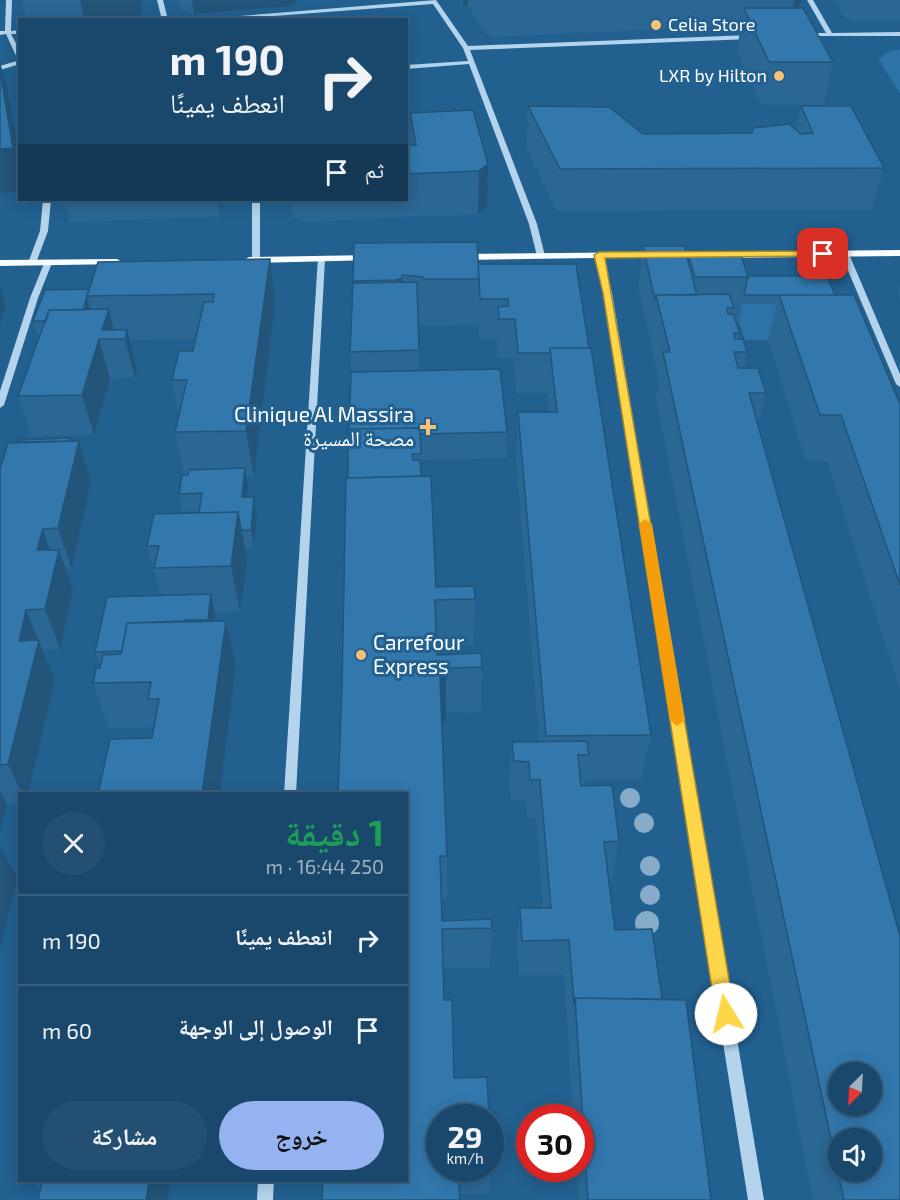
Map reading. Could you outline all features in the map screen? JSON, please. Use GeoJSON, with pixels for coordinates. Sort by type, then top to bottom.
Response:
{"type":"FeatureCollection","features":[{"type":"Feature","properties":{"kind":"main road"},"geometry":{"type":"LineString","coordinates":[[705,255],[900,253]]}},
{"type":"Feature","properties":{"kind":"main road"},"geometry":{"type":"LineString","coordinates":[[446,257],[669,255]]}},
{"type":"Feature","properties":{"kind":"main road"},"geometry":{"type":"LineString","coordinates":[[233,260],[387,258]]}},
{"type":"Feature","properties":{"kind":"main road"},"geometry":{"type":"LineString","coordinates":[[0,263],[129,261]]}},
{"type":"Feature","properties":{"kind":"street"},"geometry":{"type":"LineString","coordinates":[[9,0],[8,33],[18,56]]}},
{"type":"Feature","properties":{"kind":"street"},"geometry":{"type":"LineString","coordinates":[[160,0],[164,18]]}},
{"type":"Feature","properties":{"kind":"street"},"geometry":{"type":"LineString","coordinates":[[810,0],[830,35]]}},
{"type":"Feature","properties":{"kind":"street"},"geometry":{"type":"LineString","coordinates":[[218,18],[433,1],[466,48],[533,224],[541,256]]}},
{"type":"Feature","properties":{"kind":"street"},"geometry":{"type":"LineString","coordinates":[[331,2],[334,9]]}},
{"type":"Feature","properties":{"kind":"street"},"geometry":{"type":"LineString","coordinates":[[0,33],[18,32]]}},
{"type":"Feature","properties":{"kind":"street"},"geometry":{"type":"LineString","coordinates":[[798,35],[900,34]]}},
{"type":"Feature","properties":{"kind":"street"},"geometry":{"type":"LineString","coordinates":[[466,48],[755,36]]}},
{"type":"Feature","properties":{"kind":"street"},"geometry":{"type":"LineString","coordinates":[[0,68],[18,61]]}},
{"type":"Feature","properties":{"kind":"street"},"geometry":{"type":"LineString","coordinates":[[408,68],[472,63]]}},
{"type":"Feature","properties":{"kind":"street"},"geometry":{"type":"LineString","coordinates":[[32,263],[44,231],[47,201]]}},
{"type":"Feature","properties":{"kind":"street"},"geometry":{"type":"LineString","coordinates":[[256,201],[256,260]]}},
{"type":"Feature","properties":{"kind":"street"},"geometry":{"type":"LineString","coordinates":[[845,254],[900,384]]}},
{"type":"Feature","properties":{"kind":"street"},"geometry":{"type":"LineString","coordinates":[[599,255],[610,305],[756,1200]]}},
{"type":"Feature","properties":{"kind":"street"},"geometry":{"type":"LineString","coordinates":[[290,792],[321,259]]}},
{"type":"Feature","properties":{"kind":"street"},"geometry":{"type":"LineString","coordinates":[[0,405],[34,298],[48,262]]}},
{"type":"Feature","properties":{"kind":"street"},"geometry":{"type":"LineString","coordinates":[[265,1200],[266,1182]]}},
{"type":"Feature","properties":{"kind":"shaded area"},"geometry":{"type":"Polygon","coordinates":[[[900,49],[900,94],[879,59],[888,52],[900,49]]]}},
{"type":"Feature","properties":{"kind":"shaded area"},"geometry":{"type":"Polygon","coordinates":[[[783,303],[848,339],[745,340],[733,304],[783,303]]]}},
{"type":"Feature","properties":{"kind":"building"},"geometry":{"type":"Polygon","coordinates":[[[744,8],[803,8],[833,62],[769,62],[744,8]]]}},
{"type":"Feature","properties":{"kind":"building"},"geometry":{"type":"Polygon","coordinates":[[[0,71],[13,148],[0,149],[0,71]]]}},
{"type":"Feature","properties":{"kind":"building"},"geometry":{"type":"Polygon","coordinates":[[[528,106],[609,107],[643,134],[752,133],[753,128],[789,124],[801,134],[813,133],[801,106],[851,106],[884,168],[560,169],[528,106]]]}},
{"type":"Feature","properties":{"kind":"building"},"geometry":{"type":"Polygon","coordinates":[[[473,110],[488,164],[479,171],[408,174],[408,145],[416,145],[410,113],[473,110]]]}},
{"type":"Feature","properties":{"kind":"building"},"geometry":{"type":"Polygon","coordinates":[[[477,242],[479,279],[424,279],[402,275],[402,278],[396,280],[353,281],[354,243],[477,242]]]}},
{"type":"Feature","properties":{"kind":"building"},"geometry":{"type":"Polygon","coordinates":[[[643,246],[684,246],[697,295],[656,295],[655,300],[643,246]]]}},
{"type":"Feature","properties":{"kind":"building"},"geometry":{"type":"Polygon","coordinates":[[[687,251],[740,251],[748,277],[695,277],[687,251]]]}},
{"type":"Feature","properties":{"kind":"building"},"geometry":{"type":"Polygon","coordinates":[[[270,259],[246,431],[175,432],[187,380],[172,380],[179,351],[193,351],[204,302],[213,302],[214,294],[87,296],[98,262],[270,259]]]}},
{"type":"Feature","properties":{"kind":"building"},"geometry":{"type":"Polygon","coordinates":[[[478,264],[576,264],[589,348],[550,348],[550,353],[518,353],[515,319],[499,319],[498,307],[508,306],[508,299],[480,299],[478,264]]]}},
{"type":"Feature","properties":{"kind":"building"},"geometry":{"type":"Polygon","coordinates":[[[748,276],[827,276],[835,295],[744,295],[748,276]]]}},
{"type":"Feature","properties":{"kind":"building"},"geometry":{"type":"Polygon","coordinates":[[[417,282],[419,350],[350,352],[353,283],[417,282]]]}},
{"type":"Feature","properties":{"kind":"building"},"geometry":{"type":"Polygon","coordinates":[[[89,289],[83,310],[49,310],[46,321],[33,321],[45,290],[89,289]]]}},
{"type":"Feature","properties":{"kind":"building"},"geometry":{"type":"Polygon","coordinates":[[[729,294],[734,308],[727,308],[728,314],[733,314],[740,333],[734,333],[735,339],[743,339],[747,352],[734,352],[738,368],[758,368],[766,393],[749,393],[900,936],[900,1200],[844,1200],[840,1182],[882,1182],[882,1128],[829,1128],[663,352],[670,352],[656,295],[729,294]]]}},
{"type":"Feature","properties":{"kind":"building"},"geometry":{"type":"Polygon","coordinates":[[[779,295],[854,295],[900,404],[900,585],[841,415],[820,415],[779,295]]]}},
{"type":"Feature","properties":{"kind":"building"},"geometry":{"type":"Polygon","coordinates":[[[109,309],[102,330],[127,330],[125,339],[99,339],[82,395],[18,396],[49,310],[109,309]]]}},
{"type":"Feature","properties":{"kind":"building"},"geometry":{"type":"Polygon","coordinates":[[[550,348],[591,348],[651,735],[546,736],[518,412],[557,412],[550,348]]]}},
{"type":"Feature","properties":{"kind":"building"},"geometry":{"type":"Polygon","coordinates":[[[500,369],[507,432],[420,434],[420,428],[349,429],[351,372],[500,369]]]}},
{"type":"Feature","properties":{"kind":"building"},"geometry":{"type":"Polygon","coordinates":[[[420,428],[421,454],[412,454],[413,460],[420,460],[421,476],[348,478],[348,429],[420,428]]]}},
{"type":"Feature","properties":{"kind":"building"},"geometry":{"type":"Polygon","coordinates":[[[70,438],[69,441],[16,442],[18,440],[70,438]]]}},
{"type":"Feature","properties":{"kind":"building"},"geometry":{"type":"Polygon","coordinates":[[[79,441],[58,528],[43,529],[37,550],[59,550],[45,609],[26,610],[19,641],[39,640],[8,764],[0,765],[0,469],[8,443],[79,441]]]}},
{"type":"Feature","properties":{"kind":"building"},"geometry":{"type":"Polygon","coordinates":[[[245,468],[242,497],[254,497],[251,530],[241,530],[238,512],[199,513],[202,493],[179,494],[182,475],[188,475],[189,470],[245,468]]]}},
{"type":"Feature","properties":{"kind":"building"},"geometry":{"type":"Polygon","coordinates":[[[431,476],[436,587],[474,586],[475,599],[435,600],[437,655],[481,653],[482,667],[446,668],[446,677],[440,678],[447,856],[440,856],[442,921],[491,919],[492,928],[442,929],[444,1000],[452,1000],[454,1078],[487,1077],[488,1104],[426,1104],[426,1182],[459,1182],[460,1200],[322,1200],[323,1182],[408,1182],[408,792],[338,792],[346,478],[431,476]]]}},
{"type":"Feature","properties":{"kind":"building"},"geometry":{"type":"Polygon","coordinates":[[[238,512],[231,566],[154,568],[159,546],[147,546],[154,514],[238,512]]]}},
{"type":"Feature","properties":{"kind":"building"},"geometry":{"type":"Polygon","coordinates":[[[211,594],[208,620],[127,623],[122,651],[95,652],[107,597],[211,594]]]}},
{"type":"Feature","properties":{"kind":"building"},"geometry":{"type":"Polygon","coordinates":[[[226,621],[202,792],[98,792],[110,739],[152,738],[159,699],[148,699],[151,682],[93,683],[96,668],[100,668],[103,655],[121,654],[127,623],[226,621]]]}},
{"type":"Feature","properties":{"kind":"building"},"geometry":{"type":"Polygon","coordinates":[[[587,741],[589,755],[578,755],[581,786],[612,785],[619,841],[604,842],[615,930],[652,929],[662,999],[575,998],[576,1003],[574,1003],[569,940],[522,941],[520,908],[551,908],[540,780],[530,780],[529,762],[514,761],[512,742],[587,741]]]}},
{"type":"Feature","properties":{"kind":"building"},"geometry":{"type":"Polygon","coordinates":[[[575,998],[686,1000],[711,1200],[588,1200],[587,1182],[594,1182],[594,1104],[582,1104],[575,998]]]}},
{"type":"Feature","properties":{"kind":"building"},"geometry":{"type":"Polygon","coordinates":[[[42,1182],[149,1182],[146,1200],[38,1200],[42,1182]]]}},
{"type":"Feature","properties":{"kind":"slow traffic"},"geometry":{"type":"LineString","coordinates":[[645,524],[677,720]]}},
{"type":"Feature","properties":{"kind":"place","name":"Celia Store"},"geometry":{"type":"Point","coordinates":[656,25]}},
{"type":"Feature","properties":{"kind":"place","name":"LXR by Hilton"},"geometry":{"type":"Point","coordinates":[779,76]}},
{"type":"Feature","properties":{"kind":"place","name":"Clinique Al Massira مصحة المسيرة"},"geometry":{"type":"Point","coordinates":[428,427]}},
{"type":"Feature","properties":{"kind":"place","name":"Carrefour Express"},"geometry":{"type":"Point","coordinates":[361,655]}},
{"type":"Feature","properties":{"kind":"route"},"geometry":{"type":"LineString","coordinates":[[726,1014],[608,293],[599,255],[823,254]]}}]}
